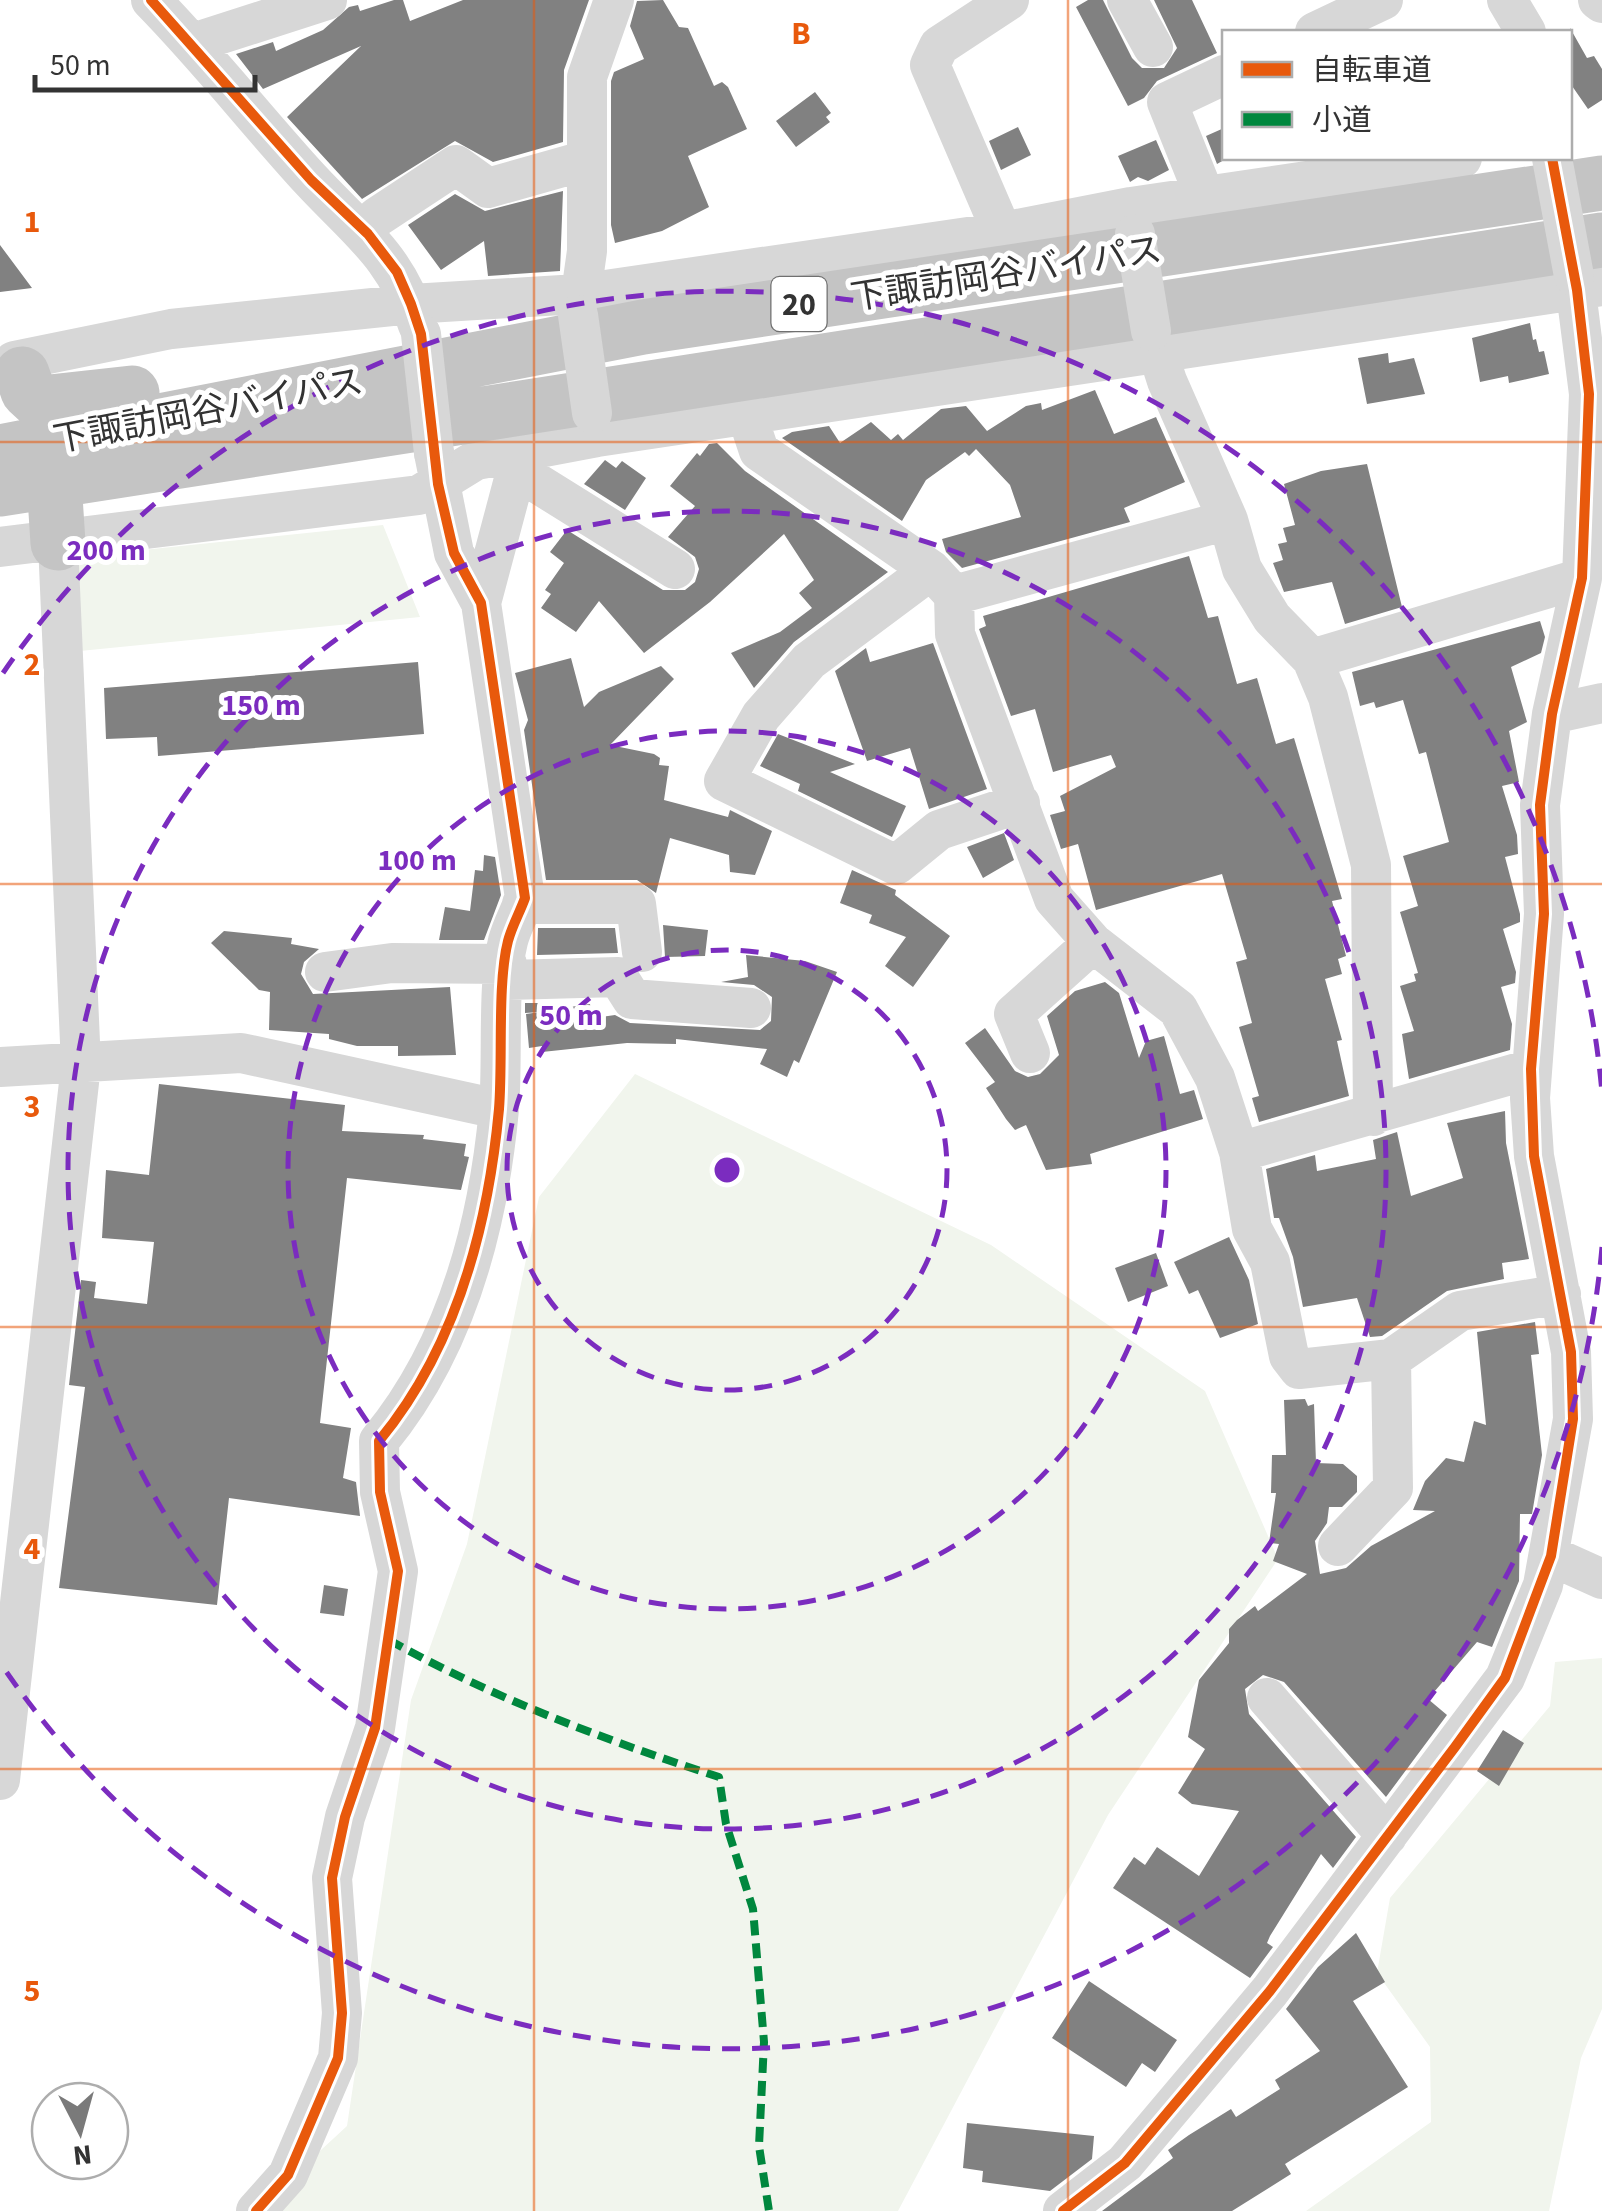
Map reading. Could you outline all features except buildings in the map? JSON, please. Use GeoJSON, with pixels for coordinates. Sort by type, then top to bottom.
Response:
{"type":"FeatureCollection","features":[{"type":"Feature","properties":{"kind":"highway","name":"下諏訪岡谷バイパス"},"geometry":{"type":"LineString","coordinates":[[0,452],[643,327],[1602,183]]}},
{"type":"Feature","properties":{"kind":"highway","name":"下諏訪岡谷バイパス"},"geometry":{"type":"LineString","coordinates":[[0,488],[1589,273]]}},
{"type":"Feature","properties":{"kind":"highway"},"geometry":{"type":"LineString","coordinates":[[9,363],[28,391],[41,402],[225,387],[253,400]]}},
{"type":"Feature","properties":{"kind":"highway"},"geometry":{"type":"LineString","coordinates":[[54,481],[58,543]]}},
{"type":"Feature","properties":{"kind":"street"},"geometry":{"type":"LineString","coordinates":[[151,0],[193,42],[410,293],[436,468],[454,553],[481,603],[522,904],[508,942],[498,1109],[486,1204],[458,1305],[410,1404],[379,1441],[380,1492],[398,1571],[374,1728],[332,1878],[342,2013],[338,2058],[288,2175],[256,2211]]}},
{"type":"Feature","properties":{"kind":"street"},"geometry":{"type":"LineString","coordinates":[[193,42],[327,0]]}},
{"type":"Feature","properties":{"kind":"street"},"geometry":{"type":"LineString","coordinates":[[594,425],[578,304],[587,250],[587,77],[614,0]]}},
{"type":"Feature","properties":{"kind":"street"},"geometry":{"type":"LineString","coordinates":[[1002,232],[930,65],[939,46],[1009,0]]}},
{"type":"Feature","properties":{"kind":"street"},"geometry":{"type":"LineString","coordinates":[[1127,0],[1153,47]]}},
{"type":"Feature","properties":{"kind":"street"},"geometry":{"type":"LineString","coordinates":[[1319,30],[1384,0]]}},
{"type":"Feature","properties":{"kind":"street"},"geometry":{"type":"LineString","coordinates":[[1507,0],[1525,30]]}},
{"type":"Feature","properties":{"kind":"street"},"geometry":{"type":"LineString","coordinates":[[1205,197],[1168,102],[1222,76]]}},
{"type":"Feature","properties":{"kind":"street"},"geometry":{"type":"LineString","coordinates":[[376,217],[456,165],[488,188],[587,160]]}},
{"type":"Feature","properties":{"kind":"street"},"geometry":{"type":"LineString","coordinates":[[9,363],[172,328],[410,293],[578,304],[1002,232],[1133,220],[1205,197],[1449,160]]}},
{"type":"Feature","properties":{"kind":"street"},"geometry":{"type":"LineString","coordinates":[[1063,2211],[1125,2163],[1270,1990],[1505,1678],[1551,1556],[1573,1419],[1571,1352],[1534,1156],[1531,1069],[1544,914],[1540,805],[1552,714],[1582,578],[1589,394],[1589,273],[1553,160]]}},
{"type":"Feature","properties":{"kind":"street"},"geometry":{"type":"LineString","coordinates":[[1133,220],[1154,343],[1228,520],[1242,569],[1272,618],[1312,659],[1328,697],[1371,865],[1373,1116]]}},
{"type":"Feature","properties":{"kind":"street"},"geometry":{"type":"LineString","coordinates":[[0,547],[58,543],[419,495],[436,468],[476,460],[518,461],[594,425],[747,415],[1154,343],[1589,273]]}},
{"type":"Feature","properties":{"kind":"street"},"geometry":{"type":"LineString","coordinates":[[747,415],[758,451],[942,583],[955,634],[1054,899],[1093,943],[1178,1009],[1215,1078],[1239,1152],[1252,1229],[1270,1262],[1288,1356],[1299,1369],[1392,1359],[1460,1311],[1561,1294]]}},
{"type":"Feature","properties":{"kind":"street"},"geometry":{"type":"LineString","coordinates":[[518,461],[675,569]]}},
{"type":"Feature","properties":{"kind":"street"},"geometry":{"type":"LineString","coordinates":[[481,603],[518,461]]}},
{"type":"Feature","properties":{"kind":"street"},"geometry":{"type":"LineString","coordinates":[[1020,802],[939,830],[896,864],[724,780],[761,716],[809,661],[942,583],[1228,520]]}},
{"type":"Feature","properties":{"kind":"street"},"geometry":{"type":"LineString","coordinates":[[0,1780],[81,1065],[58,543]]}},
{"type":"Feature","properties":{"kind":"street"},"geometry":{"type":"LineString","coordinates":[[1312,659],[1582,578]]}},
{"type":"Feature","properties":{"kind":"street"},"geometry":{"type":"LineString","coordinates":[[1552,714],[1602,703]]}},
{"type":"Feature","properties":{"kind":"street"},"geometry":{"type":"LineString","coordinates":[[522,904],[636,904],[642,952]]}},
{"type":"Feature","properties":{"kind":"street"},"geometry":{"type":"LineString","coordinates":[[1030,1053],[1014,1014],[1093,943]]}},
{"type":"Feature","properties":{"kind":"street"},"geometry":{"type":"LineString","coordinates":[[324,972],[392,962],[618,976],[632,999],[751,1008]]}},
{"type":"Feature","properties":{"kind":"street"},"geometry":{"type":"LineString","coordinates":[[0,1067],[241,1053],[498,1109]]}},
{"type":"Feature","properties":{"kind":"street"},"geometry":{"type":"LineString","coordinates":[[1239,1152],[1531,1069]]}},
{"type":"Feature","properties":{"kind":"street"},"geometry":{"type":"LineString","coordinates":[[1338,1546],[1394,1488],[1392,1359]]}},
{"type":"Feature","properties":{"kind":"street"},"geometry":{"type":"LineString","coordinates":[[1551,1556],[1602,1579]]}},
{"type":"Feature","properties":{"kind":"street"},"geometry":{"type":"LineString","coordinates":[[1267,1698],[1387,1836]]}},
{"type":"Feature","properties":{"kind":"shaded area"},"geometry":{"type":"Polygon","coordinates":[[[383,525],[420,617],[80,651],[75,557],[383,525]]]}},
{"type":"Feature","properties":{"kind":"shaded area"},"geometry":{"type":"Polygon","coordinates":[[[635,1074],[991,1245],[1205,1391],[1278,1559],[1108,1815],[898,2211],[255,2211],[347,2126],[411,1700],[467,1544],[539,1197],[635,1074]]]}},
{"type":"Feature","properties":{"kind":"shaded area"},"geometry":{"type":"Polygon","coordinates":[[[1602,1658],[1602,2009],[1581,2058],[1549,2211],[1306,2211],[1431,2122],[1430,2047],[1377,1973],[1390,1898],[1550,1706],[1555,1662],[1602,1658]]]}},
{"type":"Feature","properties":{"kind":"marked path"},"geometry":{"type":"LineString","coordinates":[[389,1640],[551,1717],[719,1777],[726,1824],[753,1909],[764,2042],[759,2146],[769,2211]]}},
{"type":"Feature","properties":{"kind":"cycle path"},"geometry":{"type":"LineString","coordinates":[[151,0],[311,180],[368,234],[397,272],[411,304],[421,334],[438,484],[454,553],[481,603],[525,898],[505,959],[499,1109],[476,1242],[464,1285],[429,1367],[379,1441],[380,1492],[398,1571],[375,1728],[345,1817],[332,1878],[342,2013],[338,2058],[288,2175],[256,2211]]}},
{"type":"Feature","properties":{"kind":"cycle path"},"geometry":{"type":"LineString","coordinates":[[1063,2211],[1125,2163],[1270,1991],[1455,1747],[1505,1678],[1551,1556],[1573,1419],[1571,1352],[1534,1156],[1531,1069],[1544,914],[1540,805],[1552,714],[1582,578],[1589,394],[1577,290],[1552,160]]}}]}
